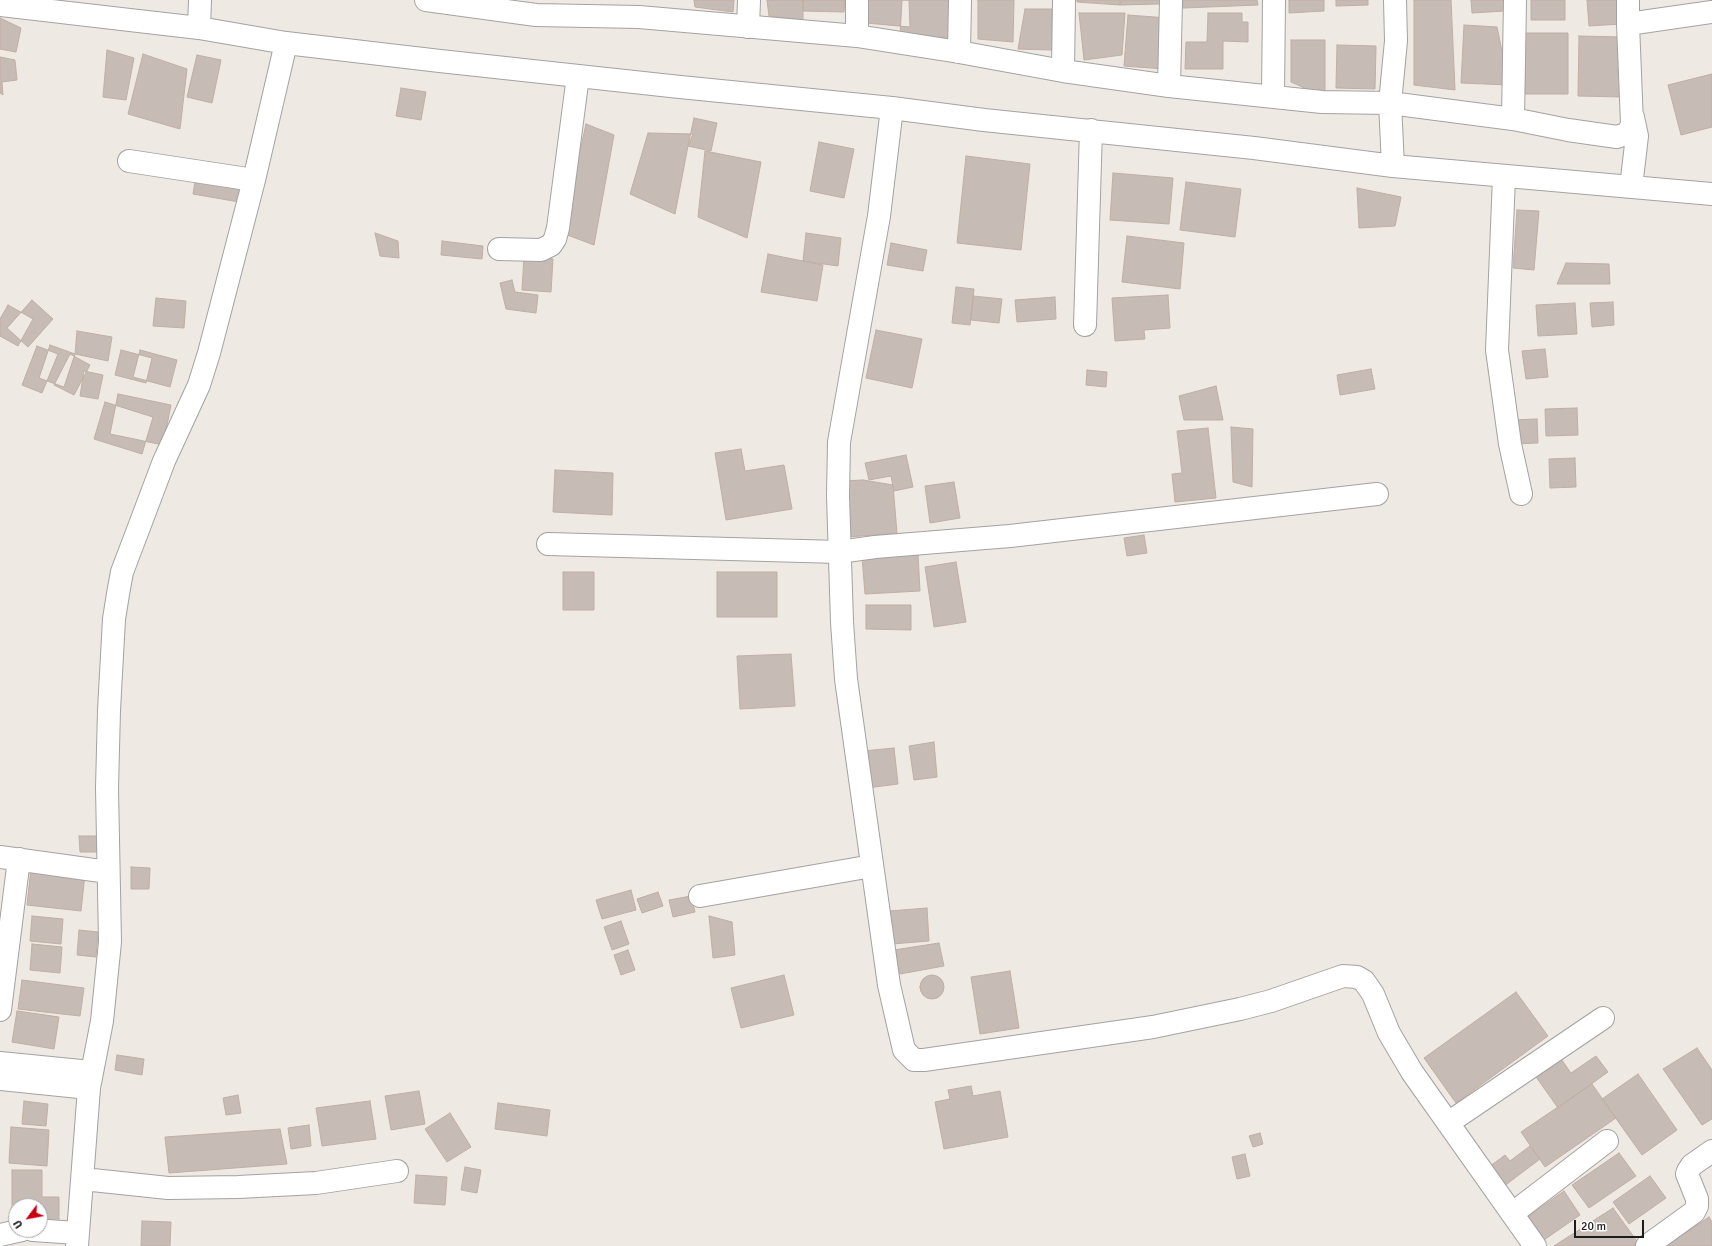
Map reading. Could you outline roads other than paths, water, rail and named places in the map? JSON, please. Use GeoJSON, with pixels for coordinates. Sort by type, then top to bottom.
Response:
{"type":"FeatureCollection","features":[{"type":"Feature","properties":{"kind":"street"},"geometry":{"type":"LineString","coordinates":[[426,0],[536,7],[639,9],[748,27],[857,36],[959,52],[1064,71],[1170,86],[1322,102],[1390,103],[1617,136],[1624,135],[1630,131],[1632,124],[1628,0]]}},
{"type":"Feature","properties":{"kind":"street"},"geometry":{"type":"LineString","coordinates":[[748,27],[749,0]]}},
{"type":"Feature","properties":{"kind":"street"},"geometry":{"type":"LineString","coordinates":[[857,0],[857,36]]}},
{"type":"Feature","properties":{"kind":"street"},"geometry":{"type":"LineString","coordinates":[[959,52],[960,0]]}},
{"type":"Feature","properties":{"kind":"street"},"geometry":{"type":"LineString","coordinates":[[1064,0],[1064,71]]}},
{"type":"Feature","properties":{"kind":"street"},"geometry":{"type":"LineString","coordinates":[[1170,86],[1171,0]]}},
{"type":"Feature","properties":{"kind":"street"},"geometry":{"type":"LineString","coordinates":[[1273,96],[1274,0]]}},
{"type":"Feature","properties":{"kind":"street"},"geometry":{"type":"LineString","coordinates":[[1392,160],[1390,103],[1396,41],[1395,0]]}},
{"type":"Feature","properties":{"kind":"street"},"geometry":{"type":"LineString","coordinates":[[1513,120],[1515,0]]}},
{"type":"Feature","properties":{"kind":"street"},"geometry":{"type":"LineString","coordinates":[[0,5],[113,20],[199,16],[286,44],[892,108],[984,120],[1254,148],[1392,160],[1504,177],[1712,194]]}},
{"type":"Feature","properties":{"kind":"street"},"geometry":{"type":"LineString","coordinates":[[1628,24],[1712,12]]}},
{"type":"Feature","properties":{"kind":"street"},"geometry":{"type":"LineString","coordinates":[[48,1233],[77,1240],[90,1080],[102,1021],[110,942],[106,788],[109,710],[114,619],[122,572],[164,461],[199,384],[209,353],[254,180],[286,44]]}},
{"type":"Feature","properties":{"kind":"street"},"geometry":{"type":"LineString","coordinates":[[499,249],[541,250],[550,245],[555,239],[558,228],[578,76]]}},
{"type":"Feature","properties":{"kind":"street"},"geometry":{"type":"LineString","coordinates":[[892,108],[879,216],[839,442],[838,496],[839,552],[846,679],[889,985],[904,1050],[914,1060],[924,1060],[1031,1046],[1153,1027],[1240,1009],[1271,1001],[1343,976],[1352,976],[1362,980],[1368,986],[1373,994],[1389,1033],[1405,1062],[1535,1246]]}},
{"type":"Feature","properties":{"kind":"street"},"geometry":{"type":"LineString","coordinates":[[1631,187],[1637,136],[1632,111]]}},
{"type":"Feature","properties":{"kind":"street"},"geometry":{"type":"LineString","coordinates":[[1085,325],[1090,130]]}},
{"type":"Feature","properties":{"kind":"street"},"geometry":{"type":"LineString","coordinates":[[129,161],[254,180]]}},
{"type":"Feature","properties":{"kind":"street"},"geometry":{"type":"LineString","coordinates":[[1504,177],[1497,350],[1510,444],[1521,494]]}},
{"type":"Feature","properties":{"kind":"street"},"geometry":{"type":"LineString","coordinates":[[548,544],[839,552],[875,547],[1010,536],[1378,494]]}},
{"type":"Feature","properties":{"kind":"street"},"geometry":{"type":"LineString","coordinates":[[0,1010],[9,858],[108,872]]}},
{"type":"Feature","properties":{"kind":"street"},"geometry":{"type":"LineString","coordinates":[[700,896],[872,866]]}},
{"type":"Feature","properties":{"kind":"street"},"geometry":{"type":"LineString","coordinates":[[1448,1123],[1603,1018]]}},
{"type":"Feature","properties":{"kind":"street"},"geometry":{"type":"LineString","coordinates":[[0,1062],[90,1080]]}},
{"type":"Feature","properties":{"kind":"street"},"geometry":{"type":"LineString","coordinates":[[0,1079],[90,1080]]}},
{"type":"Feature","properties":{"kind":"street"},"geometry":{"type":"LineString","coordinates":[[1513,1213],[1607,1141]]}},
{"type":"Feature","properties":{"kind":"street"},"geometry":{"type":"LineString","coordinates":[[1647,1246],[1694,1212],[1697,1206],[1697,1199],[1692,1188],[1688,1171],[1692,1165],[1712,1151]]}},
{"type":"Feature","properties":{"kind":"street"},"geometry":{"type":"LineString","coordinates":[[83,1179],[168,1188],[238,1187],[316,1183],[397,1171]]}}]}
